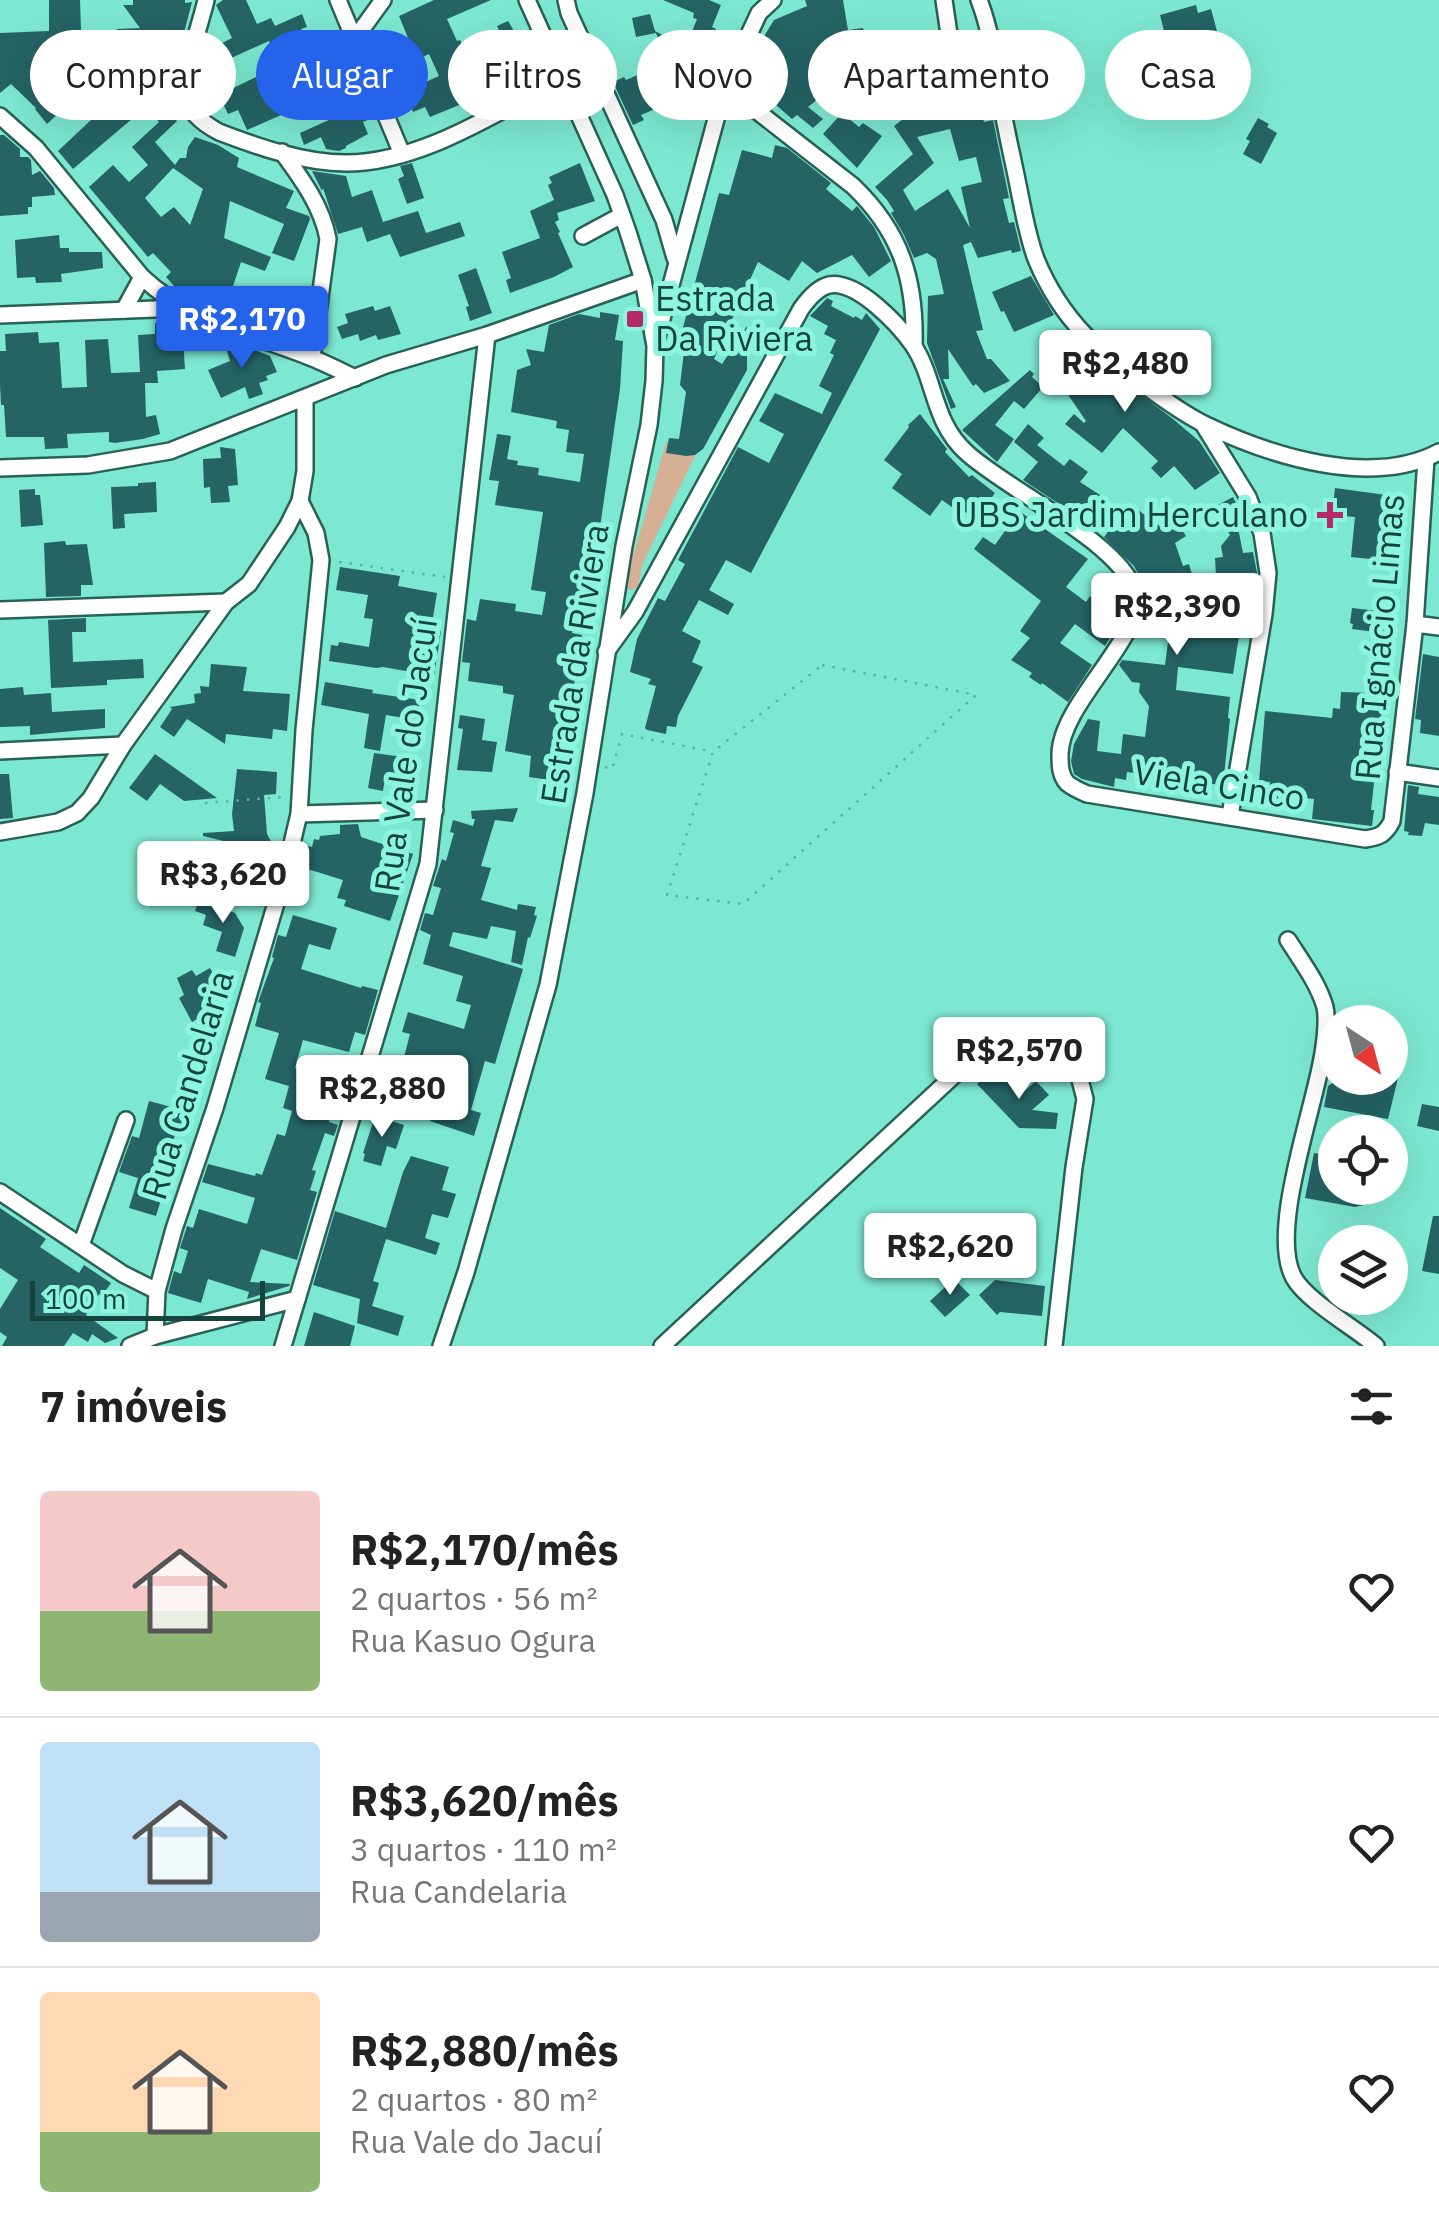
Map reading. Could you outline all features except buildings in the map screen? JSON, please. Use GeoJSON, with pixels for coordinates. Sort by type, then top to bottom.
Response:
{"type":"FeatureCollection","features":[{"type":"Feature","properties":{"kind":"street"},"geometry":{"type":"LineString","coordinates":[[206,0],[185,89],[188,104],[219,132],[282,152],[343,163],[415,151],[482,120]]}},
{"type":"Feature","properties":{"kind":"street"},"geometry":{"type":"LineString","coordinates":[[338,0],[350,30]]}},
{"type":"Feature","properties":{"kind":"street"},"geometry":{"type":"LineString","coordinates":[[361,30],[383,0]]}},
{"type":"Feature","properties":{"kind":"street","name":"Estrada da Riviera"},"geometry":{"type":"LineString","coordinates":[[527,0],[540,30]]}},
{"type":"Feature","properties":{"kind":"street"},"geometry":{"type":"LineString","coordinates":[[566,0],[664,220],[676,262]]}},
{"type":"Feature","properties":{"kind":"street"},"geometry":{"type":"LineString","coordinates":[[751,30],[759,13],[772,0]]}},
{"type":"Feature","properties":{"kind":"street"},"geometry":{"type":"LineString","coordinates":[[944,0],[948,30]]}},
{"type":"Feature","properties":{"kind":"street"},"geometry":{"type":"LineString","coordinates":[[979,0],[989,26],[1002,110],[1036,258],[1058,303],[1086,336],[1203,424],[1274,453],[1331,466],[1376,468],[1433,455]]}},
{"type":"Feature","properties":{"kind":"street"},"geometry":{"type":"LineString","coordinates":[[0,116],[36,148],[159,292],[181,308],[222,326],[356,378]]}},
{"type":"Feature","properties":{"kind":"street"},"geometry":{"type":"LineString","coordinates":[[388,120],[402,154]]}},
{"type":"Feature","properties":{"kind":"street","name":"Estrada da Riviera"},"geometry":{"type":"LineString","coordinates":[[441,1346],[548,986],[585,793],[624,546],[649,424],[655,346],[643,280],[615,194],[581,120]]}},
{"type":"Feature","properties":{"kind":"street"},"geometry":{"type":"LineString","coordinates":[[655,346],[716,120]]}},
{"type":"Feature","properties":{"kind":"street"},"geometry":{"type":"LineString","coordinates":[[768,120],[852,186],[889,226],[908,276],[914,346]]}},
{"type":"Feature","properties":{"kind":"street"},"geometry":{"type":"LineString","coordinates":[[282,152],[325,220],[328,238],[312,358]]}},
{"type":"Feature","properties":{"kind":"street"},"geometry":{"type":"LineString","coordinates":[[583,236],[622,215]]}},
{"type":"Feature","properties":{"kind":"street"},"geometry":{"type":"LineString","coordinates":[[124,310],[142,276]]}},
{"type":"Feature","properties":{"kind":"street"},"geometry":{"type":"LineString","coordinates":[[0,468],[88,465],[170,450],[386,366],[643,280]]}},
{"type":"Feature","properties":{"kind":"street"},"geometry":{"type":"LineString","coordinates":[[606,652],[635,612],[789,328],[812,295],[826,286],[842,285],[863,295],[914,346]]}},
{"type":"Feature","properties":{"kind":"street"},"geometry":{"type":"LineString","coordinates":[[0,315],[181,308]]}},
{"type":"Feature","properties":{"kind":"street","name":"Rua Vale do Jacuí"},"geometry":{"type":"LineString","coordinates":[[283,1346],[428,864],[486,334]]}},
{"type":"Feature","properties":{"kind":"street","name":"Viela Cinco"},"geometry":{"type":"LineString","coordinates":[[914,346],[938,412],[964,451],[1100,548],[1126,573],[1136,594],[1136,610],[1126,633],[1076,708],[1060,742],[1064,780],[1087,794],[1364,839],[1387,832],[1392,821]]}},
{"type":"Feature","properties":{"kind":"street"},"geometry":{"type":"LineString","coordinates":[[0,832],[58,822],[77,813],[226,602],[249,584],[300,501],[305,471],[304,398]]}},
{"type":"Feature","properties":{"kind":"street"},"geometry":{"type":"LineString","coordinates":[[1203,424],[1248,497],[1262,533],[1268,573],[1230,816]]}},
{"type":"Feature","properties":{"kind":"street","name":"Rua Ignácio Limas"},"geometry":{"type":"LineString","coordinates":[[1392,821],[1433,455]]}},
{"type":"Feature","properties":{"kind":"street","name":"Rua Candelaria"},"geometry":{"type":"LineString","coordinates":[[155,1336],[157,1291],[174,1229],[215,1108],[299,814],[322,560],[316,533],[300,501]]}},
{"type":"Feature","properties":{"kind":"street"},"geometry":{"type":"LineString","coordinates":[[0,610],[226,602]]}},
{"type":"Feature","properties":{"kind":"street"},"geometry":{"type":"LineString","coordinates":[[1415,624],[1439,627]]}},
{"type":"Feature","properties":{"kind":"street"},"geometry":{"type":"LineString","coordinates":[[0,751],[123,745]]}},
{"type":"Feature","properties":{"kind":"street"},"geometry":{"type":"LineString","coordinates":[[1397,772],[1439,778]]}},
{"type":"Feature","properties":{"kind":"street"},"geometry":{"type":"LineString","coordinates":[[299,814],[435,810]]}},
{"type":"Feature","properties":{"kind":"street"},"geometry":{"type":"LineString","coordinates":[[1288,940],[1317,986],[1326,1011],[1320,1074],[1286,1227],[1286,1259],[1295,1281],[1376,1346]]}},
{"type":"Feature","properties":{"kind":"street"},"geometry":{"type":"LineString","coordinates":[[662,1346],[962,1068],[1004,1044],[1033,1043],[1057,1051],[1078,1072],[1085,1099],[1054,1346]]}},
{"type":"Feature","properties":{"kind":"street"},"geometry":{"type":"LineString","coordinates":[[81,1245],[126,1120]]}},
{"type":"Feature","properties":{"kind":"street"},"geometry":{"type":"LineString","coordinates":[[0,1192],[123,1274],[157,1291]]}},
{"type":"Feature","properties":{"kind":"street"},"geometry":{"type":"LineString","coordinates":[[130,1346],[297,1299]]}},
{"type":"Feature","properties":{"kind":"path"},"geometry":{"type":"LineString","coordinates":[[322,560],[461,579]]}},
{"type":"Feature","properties":{"kind":"path"},"geometry":{"type":"LineString","coordinates":[[612,769],[622,734],[713,752],[822,665],[976,695],[743,904],[667,896],[713,752]]}},
{"type":"Feature","properties":{"kind":"path"},"geometry":{"type":"LineString","coordinates":[[205,802],[299,796]]}},
{"type":"Feature","properties":{"kind":"shaded area"},"geometry":{"type":"Polygon","coordinates":[[[666,442],[700,446],[643,563],[638,587],[631,591],[625,584],[666,442]]]}},
{"type":"Feature","properties":{"kind":"place","name":"Estrada Da Riviera"},"geometry":{"type":"Point","coordinates":[635,319]}},
{"type":"Feature","properties":{"kind":"place","name":"UBS Jardim Herculano"},"geometry":{"type":"Point","coordinates":[1330,515]}}]}
